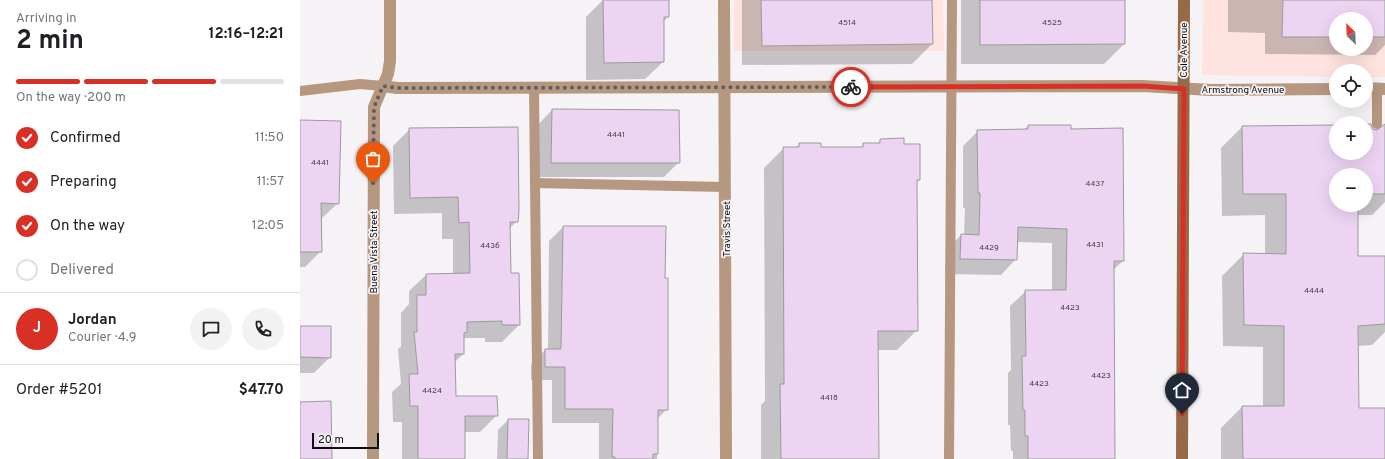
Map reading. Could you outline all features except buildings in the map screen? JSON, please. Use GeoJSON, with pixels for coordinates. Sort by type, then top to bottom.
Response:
{"type":"FeatureCollection","features":[{"type":"Feature","properties":{"kind":"street","name":"Buena Vista Street"},"geometry":{"type":"LineString","coordinates":[[373,459],[374,107],[388,74],[390,61],[390,0]]}},
{"type":"Feature","properties":{"kind":"street","name":"Travis Street"},"geometry":{"type":"LineString","coordinates":[[724,0],[726,459]]}},
{"type":"Feature","properties":{"kind":"street","name":"Cole Avenue"},"geometry":{"type":"LineString","coordinates":[[1182,459],[1184,0]]}},
{"type":"Feature","properties":{"kind":"street","name":"Armstrong Avenue"},"geometry":{"type":"LineString","coordinates":[[383,86],[397,88],[1143,86],[1184,89],[1329,89]]}},
{"type":"Feature","properties":{"kind":"lane"},"geometry":{"type":"LineString","coordinates":[[949,459],[952,0]]}},
{"type":"Feature","properties":{"kind":"lane"},"geometry":{"type":"LineString","coordinates":[[300,91],[360,84],[383,86]]}},
{"type":"Feature","properties":{"kind":"lane"},"geometry":{"type":"LineString","coordinates":[[534,88],[538,459]]}},
{"type":"Feature","properties":{"kind":"lane"},"geometry":{"type":"LineString","coordinates":[[1376,88],[1377,124]]}},
{"type":"Feature","properties":{"kind":"lane"},"geometry":{"type":"LineString","coordinates":[[535,183],[725,188]]}},
{"type":"Feature","properties":{"kind":"shaded area"},"geometry":{"type":"Polygon","coordinates":[[[734,0],[943,0],[944,51],[734,51],[734,0]]]}},
{"type":"Feature","properties":{"kind":"shaded area"},"geometry":{"type":"Polygon","coordinates":[[[1203,0],[1385,0],[1385,77],[1373,77],[1373,64],[1329,64],[1329,77],[1202,75],[1203,0]]]}},
{"type":"Feature","properties":{"kind":"way so far"},"geometry":{"type":"LineString","coordinates":[[373,183],[374,107],[383,86],[397,88],[851,87]]}},
{"type":"Feature","properties":{"kind":"route"},"geometry":{"type":"LineString","coordinates":[[851,87],[1143,86],[1184,89],[1182,414]]}}]}
